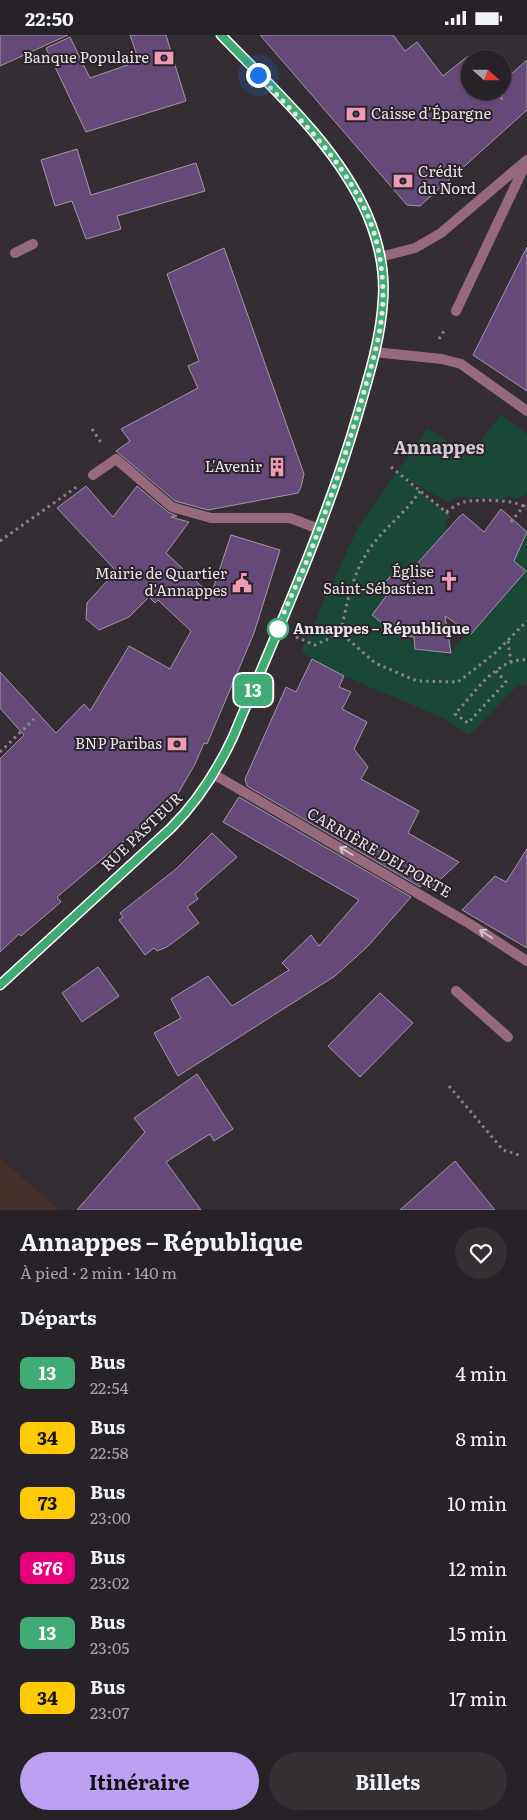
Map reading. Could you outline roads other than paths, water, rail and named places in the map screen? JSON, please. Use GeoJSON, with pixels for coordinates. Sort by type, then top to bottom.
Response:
{"type":"FeatureCollection","features":[{"type":"Feature","properties":{"kind":"street","name":"RUE PASTEUR"},"geometry":{"type":"LineString","coordinates":[[0,985],[171,828],[194,803],[214,775],[233,737],[330,503],[341,473],[374,352],[383,296],[380,257],[367,214],[348,179],[308,127],[221,35]]}},
{"type":"Feature","properties":{"kind":"street"},"geometry":{"type":"LineString","coordinates":[[380,257],[409,250],[435,237],[527,161]]}},
{"type":"Feature","properties":{"kind":"street"},"geometry":{"type":"LineString","coordinates":[[456,311],[509,195],[527,161]]}},
{"type":"Feature","properties":{"kind":"street"},"geometry":{"type":"LineString","coordinates":[[15,253],[33,244]]}},
{"type":"Feature","properties":{"kind":"street"},"geometry":{"type":"LineString","coordinates":[[374,352],[452,361],[472,370],[527,411]]}},
{"type":"Feature","properties":{"kind":"street"},"geometry":{"type":"LineString","coordinates":[[93,475],[116,459],[172,507],[211,518],[290,518],[319,529]]}},
{"type":"Feature","properties":{"kind":"street","name":"CARRIÈRE DELPORTE"},"geometry":{"type":"LineString","coordinates":[[214,775],[470,924],[527,961]]}},
{"type":"Feature","properties":{"kind":"street"},"geometry":{"type":"LineString","coordinates":[[456,991],[508,1037]]}},
{"type":"Feature","properties":{"kind":"place","name":"Banque Populaire"},"geometry":{"type":"Point","coordinates":[164,58]}},
{"type":"Feature","properties":{"kind":"place","name":"Caisse d'Épargne"},"geometry":{"type":"Point","coordinates":[356,114]}},
{"type":"Feature","properties":{"kind":"place","name":"Crédit du Nord"},"geometry":{"type":"Point","coordinates":[403,181]}},
{"type":"Feature","properties":{"kind":"place","name":"L'Avenir"},"geometry":{"type":"Point","coordinates":[277,467]}},
{"type":"Feature","properties":{"kind":"place","name":"Église Saint-Sébastien"},"geometry":{"type":"Point","coordinates":[449,581]}},
{"type":"Feature","properties":{"kind":"place","name":"Mairie de Quartier d'Annappes"},"geometry":{"type":"Point","coordinates":[242,583]}},
{"type":"Feature","properties":{"kind":"place","name":"Annappes – République"},"geometry":{"type":"Point","coordinates":[278,629]}},
{"type":"Feature","properties":{"kind":"place","name":"BNP Paribas"},"geometry":{"type":"Point","coordinates":[177,744]}},
{"type":"Feature","properties":{"kind":"district","name":"Annappes"},"geometry":{"type":"Point","coordinates":[439,448]}}]}
